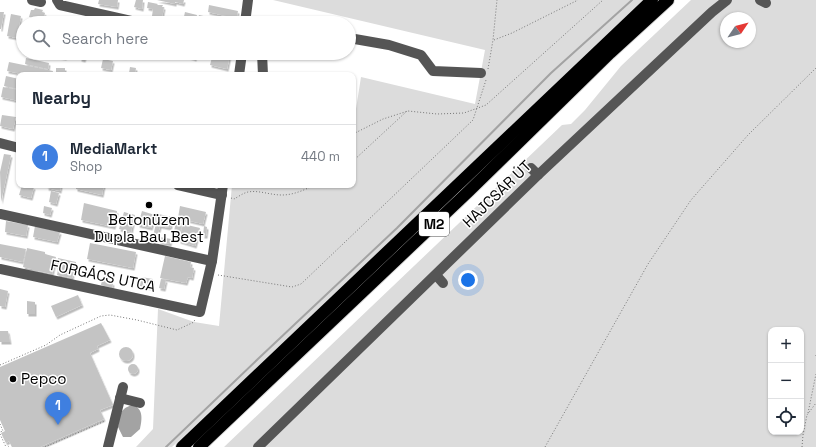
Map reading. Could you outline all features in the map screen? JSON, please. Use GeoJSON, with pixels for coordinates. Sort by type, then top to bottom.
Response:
{"type":"FeatureCollection","features":[{"type":"Feature","properties":{"kind":"highway","name":"M2"},"geometry":{"type":"LineString","coordinates":[[183,446],[652,0]]}},
{"type":"Feature","properties":{"kind":"highway","name":"M2"},"geometry":{"type":"LineString","coordinates":[[199,447],[474,186],[610,53],[668,0]]}},
{"type":"Feature","properties":{"kind":"street"},"geometry":{"type":"LineString","coordinates":[[247,16],[248,0]]}},
{"type":"Feature","properties":{"kind":"street","name":"HAJCSÁR ÚT"},"geometry":{"type":"LineString","coordinates":[[258,447],[538,176],[726,0]]}},
{"type":"Feature","properties":{"kind":"street"},"geometry":{"type":"LineString","coordinates":[[59,2],[113,16]]}},
{"type":"Feature","properties":{"kind":"street"},"geometry":{"type":"LineString","coordinates":[[356,39],[389,45],[421,55],[433,71],[485,74]]}},
{"type":"Feature","properties":{"kind":"street"},"geometry":{"type":"LineString","coordinates":[[239,72],[241,60]]}},
{"type":"Feature","properties":{"kind":"street"},"geometry":{"type":"LineString","coordinates":[[262,60],[263,72]]}},
{"type":"Feature","properties":{"kind":"street"},"geometry":{"type":"LineString","coordinates":[[0,143],[16,147]]}},
{"type":"Feature","properties":{"kind":"street"},"geometry":{"type":"LineString","coordinates":[[531,168],[538,176]]}},
{"type":"Feature","properties":{"kind":"street"},"geometry":{"type":"LineString","coordinates":[[200,312],[212,261],[223,190],[205,188]]}},
{"type":"Feature","properties":{"kind":"street"},"geometry":{"type":"LineString","coordinates":[[0,214],[212,261]]}},
{"type":"Feature","properties":{"kind":"street","name":"FORGÁCS UTCA"},"geometry":{"type":"LineString","coordinates":[[0,269],[200,312]]}},
{"type":"Feature","properties":{"kind":"street"},"geometry":{"type":"LineString","coordinates":[[436,275],[443,283]]}},
{"type":"Feature","properties":{"kind":"street"},"geometry":{"type":"LineString","coordinates":[[108,447],[123,387]]}},
{"type":"Feature","properties":{"kind":"street"},"geometry":{"type":"LineString","coordinates":[[120,398],[140,403]]}},
{"type":"Feature","properties":{"kind":"path"},"geometry":{"type":"LineString","coordinates":[[209,273],[292,287],[301,284],[473,120],[475,110],[480,99],[493,40],[497,0]]}},
{"type":"Feature","properties":{"kind":"path"},"geometry":{"type":"LineString","coordinates":[[493,40],[512,33],[578,0]]}},
{"type":"Feature","properties":{"kind":"path"},"geometry":{"type":"LineString","coordinates":[[356,132],[383,119],[408,111],[437,114],[464,113],[486,105],[603,0]]}},
{"type":"Feature","properties":{"kind":"path"},"geometry":{"type":"LineString","coordinates":[[545,447],[648,264],[691,200],[748,135],[816,68]]}},
{"type":"Feature","properties":{"kind":"path"},"geometry":{"type":"LineString","coordinates":[[356,158],[408,111]]}},
{"type":"Feature","properties":{"kind":"path"},"geometry":{"type":"LineString","coordinates":[[223,190],[234,199],[246,192],[282,195],[309,188]]}},
{"type":"Feature","properties":{"kind":"path"},"geometry":{"type":"LineString","coordinates":[[0,365],[46,345],[60,335],[101,316],[110,315],[138,320],[177,330],[194,322],[200,312]]}},
{"type":"Feature","properties":{"kind":"path"},"geometry":{"type":"LineString","coordinates":[[802,447],[807,414],[816,374]]}},
{"type":"Feature","properties":{"kind":"path"},"geometry":{"type":"LineString","coordinates":[[807,414],[816,403]]}},
{"type":"Feature","properties":{"kind":"path"},"geometry":{"type":"LineString","coordinates":[[45,447],[115,417]]}},
{"type":"Feature","properties":{"kind":"path"},"geometry":{"type":"LineString","coordinates":[[0,424],[3,431],[0,433],[8,447]]}},
{"type":"Feature","properties":{"kind":"shaded area"},"geometry":{"type":"Polygon","coordinates":[[[273,0],[648,0],[557,83],[172,447],[136,447],[153,429],[158,309],[194,322],[219,326],[232,188],[356,188],[356,109],[361,77],[475,104],[485,50],[356,20],[356,16],[341,16],[273,0]]]}},
{"type":"Feature","properties":{"kind":"shaded area"},"geometry":{"type":"Polygon","coordinates":[[[691,0],[816,0],[816,447],[224,447],[562,125],[571,124],[585,110],[621,66],[691,0]]]}},
{"type":"Feature","properties":{"kind":"shaded area"},"geometry":{"type":"Polygon","coordinates":[[[132,405],[139,409],[142,418],[140,429],[131,437],[123,437],[118,427],[120,416],[122,411],[132,405]]]}},
{"type":"Feature","properties":{"kind":"building"},"geometry":{"type":"Polygon","coordinates":[[[99,0],[118,0],[117,7],[98,4],[99,0]]]}},
{"type":"Feature","properties":{"kind":"building"},"geometry":{"type":"Polygon","coordinates":[[[136,0],[143,0],[142,9],[134,7],[136,0]]]}},
{"type":"Feature","properties":{"kind":"building"},"geometry":{"type":"Polygon","coordinates":[[[157,0],[184,0],[183,4],[175,2],[175,4],[157,0]]]}},
{"type":"Feature","properties":{"kind":"building"},"geometry":{"type":"Polygon","coordinates":[[[148,2],[163,5],[162,16],[152,16],[153,9],[147,8],[148,2]]]}},
{"type":"Feature","properties":{"kind":"building"},"geometry":{"type":"Polygon","coordinates":[[[209,5],[238,11],[237,16],[226,16],[208,12],[209,5]]]}},
{"type":"Feature","properties":{"kind":"building"},"geometry":{"type":"Polygon","coordinates":[[[35,8],[43,10],[42,12],[45,13],[44,16],[29,16],[31,10],[34,10],[35,8]]]}},
{"type":"Feature","properties":{"kind":"building"},"geometry":{"type":"Polygon","coordinates":[[[0,12],[4,12],[1,29],[0,29],[0,12]]]}},
{"type":"Feature","properties":{"kind":"building"},"geometry":{"type":"Polygon","coordinates":[[[185,12],[197,15],[197,16],[184,16],[185,12]]]}},
{"type":"Feature","properties":{"kind":"building"},"geometry":{"type":"Polygon","coordinates":[[[11,14],[21,16],[16,16],[16,38],[7,36],[11,14]]]}},
{"type":"Feature","properties":{"kind":"building"},"geometry":{"type":"Polygon","coordinates":[[[26,60],[35,60],[49,63],[48,69],[25,64],[26,60]]]}},
{"type":"Feature","properties":{"kind":"building"},"geometry":{"type":"Polygon","coordinates":[[[103,60],[113,61],[111,70],[101,68],[103,60]]]}},
{"type":"Feature","properties":{"kind":"building"},"geometry":{"type":"Polygon","coordinates":[[[211,60],[229,60],[227,69],[210,65],[211,60]]]}},
{"type":"Feature","properties":{"kind":"building"},"geometry":{"type":"Polygon","coordinates":[[[9,62],[53,71],[16,73],[7,71],[9,62]]]}},
{"type":"Feature","properties":{"kind":"building"},"geometry":{"type":"Polygon","coordinates":[[[130,67],[136,68],[135,72],[129,72],[130,67]]]}},
{"type":"Feature","properties":{"kind":"building"},"geometry":{"type":"Polygon","coordinates":[[[56,68],[65,68],[65,72],[56,72],[56,68]]]}},
{"type":"Feature","properties":{"kind":"building"},"geometry":{"type":"Polygon","coordinates":[[[6,76],[16,78],[16,88],[4,86],[6,76]]]}},
{"type":"Feature","properties":{"kind":"building"},"geometry":{"type":"Polygon","coordinates":[[[3,87],[16,89],[16,100],[1,97],[3,87]]]}},
{"type":"Feature","properties":{"kind":"building"},"geometry":{"type":"Polygon","coordinates":[[[2,115],[16,117],[13,129],[0,126],[2,115]]]}},
{"type":"Feature","properties":{"kind":"building"},"geometry":{"type":"Polygon","coordinates":[[[4,154],[11,155],[1,202],[0,172],[4,154]]]}},
{"type":"Feature","properties":{"kind":"building"},"geometry":{"type":"Polygon","coordinates":[[[21,188],[34,188],[31,198],[19,195],[21,188]]]}},
{"type":"Feature","properties":{"kind":"building"},"geometry":{"type":"Polygon","coordinates":[[[47,188],[60,188],[60,191],[47,188]]]}},
{"type":"Feature","properties":{"kind":"building"},"geometry":{"type":"Polygon","coordinates":[[[76,188],[103,188],[102,195],[76,188]]]}},
{"type":"Feature","properties":{"kind":"building"},"geometry":{"type":"Polygon","coordinates":[[[51,191],[59,193],[56,204],[49,202],[51,191]]]}},
{"type":"Feature","properties":{"kind":"building"},"geometry":{"type":"Polygon","coordinates":[[[84,203],[117,211],[114,227],[81,220],[84,203]]]}},
{"type":"Feature","properties":{"kind":"building"},"geometry":{"type":"Polygon","coordinates":[[[44,206],[52,208],[50,215],[43,213],[44,206]]]}},
{"type":"Feature","properties":{"kind":"building"},"geometry":{"type":"Polygon","coordinates":[[[180,206],[206,212],[203,224],[178,218],[180,206]]]}},
{"type":"Feature","properties":{"kind":"building"},"geometry":{"type":"Polygon","coordinates":[[[142,211],[155,215],[151,228],[138,225],[142,211]]]}},
{"type":"Feature","properties":{"kind":"building"},"geometry":{"type":"Polygon","coordinates":[[[124,212],[135,215],[131,232],[119,229],[124,212]]]}},
{"type":"Feature","properties":{"kind":"building"},"geometry":{"type":"Polygon","coordinates":[[[158,214],[173,217],[170,228],[160,226],[156,242],[152,241],[158,214]]]}},
{"type":"Feature","properties":{"kind":"building"},"geometry":{"type":"Polygon","coordinates":[[[6,221],[28,225],[26,236],[5,232],[6,221]]]}},
{"type":"Feature","properties":{"kind":"building"},"geometry":{"type":"Polygon","coordinates":[[[176,222],[182,223],[179,238],[173,236],[176,222]]]}},
{"type":"Feature","properties":{"kind":"building"},"geometry":{"type":"Polygon","coordinates":[[[183,224],[200,228],[195,246],[179,241],[183,224]]]}},
{"type":"Feature","properties":{"kind":"building"},"geometry":{"type":"Polygon","coordinates":[[[35,226],[60,232],[57,242],[33,237],[35,226]]]}},
{"type":"Feature","properties":{"kind":"building"},"geometry":{"type":"Polygon","coordinates":[[[204,226],[207,227],[206,236],[203,236],[204,226]]]}},
{"type":"Feature","properties":{"kind":"building"},"geometry":{"type":"Polygon","coordinates":[[[160,237],[171,239],[170,244],[159,242],[160,237]]]}},
{"type":"Feature","properties":{"kind":"building"},"geometry":{"type":"Polygon","coordinates":[[[90,243],[136,252],[133,268],[87,259],[90,243]]]}},
{"type":"Feature","properties":{"kind":"building"},"geometry":{"type":"Polygon","coordinates":[[[0,244],[26,249],[23,262],[0,257],[0,244]]]}},
{"type":"Feature","properties":{"kind":"building"},"geometry":{"type":"Polygon","coordinates":[[[27,248],[45,252],[45,254],[56,257],[52,274],[32,271],[32,269],[23,267],[27,248]]]}},
{"type":"Feature","properties":{"kind":"building"},"geometry":{"type":"Polygon","coordinates":[[[165,256],[191,262],[190,267],[194,268],[192,278],[188,277],[186,283],[160,278],[165,256]]]}},
{"type":"Feature","properties":{"kind":"building"},"geometry":{"type":"Polygon","coordinates":[[[58,258],[76,262],[74,272],[56,268],[58,258]]]}},
{"type":"Feature","properties":{"kind":"building"},"geometry":{"type":"Polygon","coordinates":[[[58,270],[73,273],[72,278],[57,275],[58,270]]]}},
{"type":"Feature","properties":{"kind":"building"},"geometry":{"type":"Polygon","coordinates":[[[141,277],[153,279],[152,288],[140,286],[141,277]]]}},
{"type":"Feature","properties":{"kind":"building"},"geometry":{"type":"Polygon","coordinates":[[[161,279],[166,280],[164,289],[159,288],[161,279]]]}},
{"type":"Feature","properties":{"kind":"building"},"geometry":{"type":"Polygon","coordinates":[[[102,280],[113,283],[112,288],[101,285],[102,280]]]}},
{"type":"Feature","properties":{"kind":"building"},"geometry":{"type":"Polygon","coordinates":[[[0,289],[8,291],[5,307],[0,306],[0,289]]]}},
{"type":"Feature","properties":{"kind":"building"},"geometry":{"type":"Polygon","coordinates":[[[78,295],[82,305],[56,317],[51,306],[78,295]]]}},
{"type":"Feature","properties":{"kind":"building"},"geometry":{"type":"Polygon","coordinates":[[[27,301],[35,302],[35,314],[27,314],[27,301]]]}},
{"type":"Feature","properties":{"kind":"building"},"geometry":{"type":"Polygon","coordinates":[[[101,323],[110,340],[97,346],[98,349],[90,353],[113,405],[100,410],[104,419],[40,447],[12,447],[9,441],[6,443],[1,433],[5,431],[0,420],[0,367],[101,323]]]}},
{"type":"Feature","properties":{"kind":"building"},"geometry":{"type":"Polygon","coordinates":[[[0,331],[8,331],[10,342],[0,342],[0,331]]]}},
{"type":"Feature","properties":{"kind":"building"},"geometry":{"type":"Polygon","coordinates":[[[123,347],[129,347],[133,351],[133,357],[129,361],[123,361],[119,357],[119,351],[123,347]]]}},
{"type":"Feature","properties":{"kind":"building"},"geometry":{"type":"Polygon","coordinates":[[[131,364],[135,364],[138,369],[135,374],[131,374],[128,371],[128,367],[131,364]]]}},
{"type":"Feature","properties":{"kind":"waterway"},"geometry":{"type":"LineString","coordinates":[[166,447],[397,228],[551,73],[632,0]]}},
{"type":"Feature","properties":{"kind":"place","name":"Betonüzem Dupla Bau Best"},"geometry":{"type":"Point","coordinates":[149,205]}},
{"type":"Feature","properties":{"kind":"place","name":"Pepco"},"geometry":{"type":"Point","coordinates":[13,379]}},
{"type":"Feature","properties":{"kind":"place","name":"MediaMarkt"},"geometry":{"type":"Point","coordinates":[58,425]}}]}
